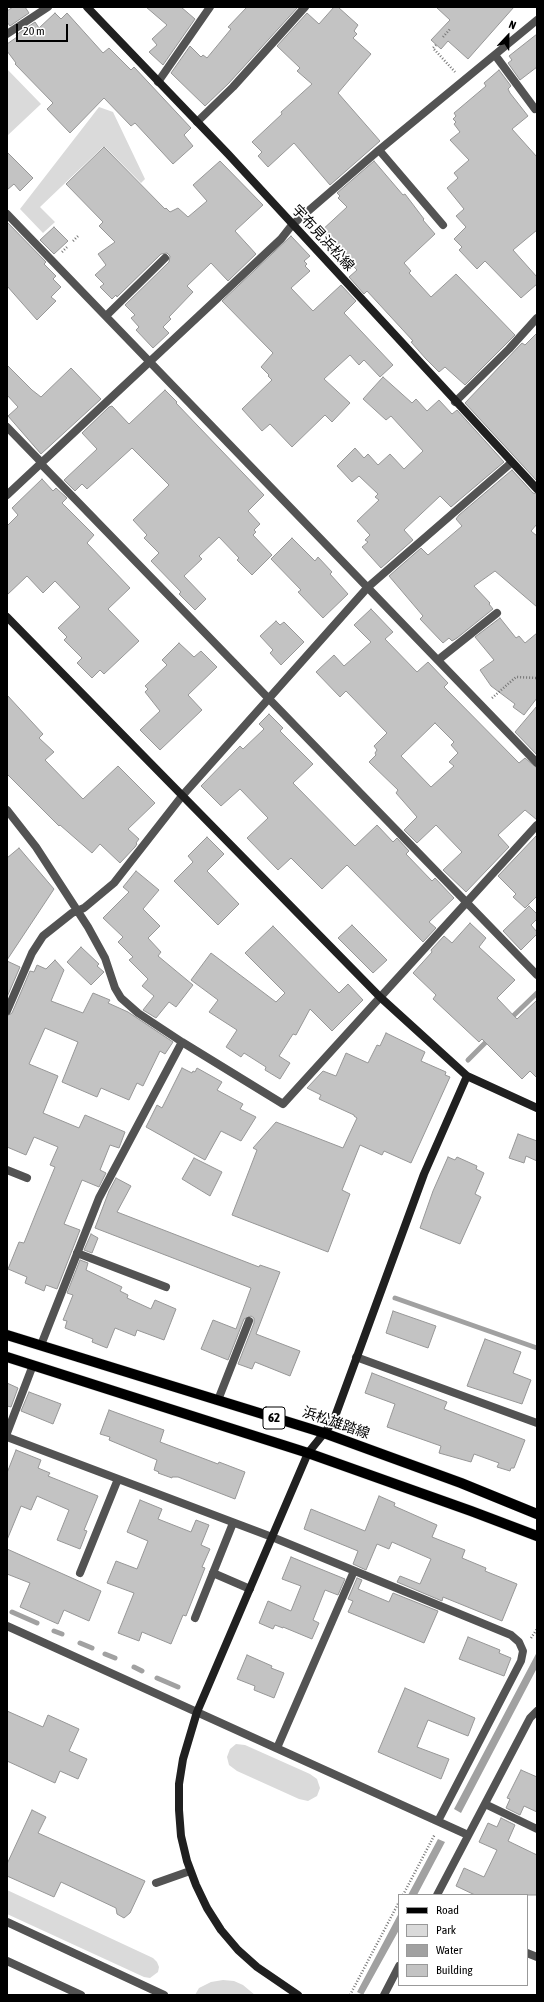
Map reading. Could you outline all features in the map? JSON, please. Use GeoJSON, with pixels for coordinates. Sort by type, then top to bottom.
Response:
{"type":"FeatureCollection","features":[{"type":"Feature","properties":{"kind":"main road","name":"浜松雄踏線"},"geometry":{"type":"LineString","coordinates":[[7,1334],[324,1433],[461,1483],[537,1514]]}},
{"type":"Feature","properties":{"kind":"main road","name":"62"},"geometry":{"type":"LineString","coordinates":[[7,1357],[308,1453],[537,1536]]}},
{"type":"Feature","properties":{"kind":"street"},"geometry":{"type":"LineString","coordinates":[[7,34],[48,7]]}},
{"type":"Feature","properties":{"kind":"street","name":"宇布見浜松線"},"geometry":{"type":"LineString","coordinates":[[87,7],[197,122],[511,463],[537,489]]}},
{"type":"Feature","properties":{"kind":"street"},"geometry":{"type":"LineString","coordinates":[[158,82],[210,7]]}},
{"type":"Feature","properties":{"kind":"street"},"geometry":{"type":"LineString","coordinates":[[197,122],[233,87],[305,7]]}},
{"type":"Feature","properties":{"kind":"street"},"geometry":{"type":"LineString","coordinates":[[7,495],[281,239],[292,224],[378,150],[537,20]]}},
{"type":"Feature","properties":{"kind":"street"},"geometry":{"type":"LineString","coordinates":[[495,55],[535,109]]}},
{"type":"Feature","properties":{"kind":"street"},"geometry":{"type":"LineString","coordinates":[[378,150],[443,225]]}},
{"type":"Feature","properties":{"kind":"street"},"geometry":{"type":"LineString","coordinates":[[7,214],[537,762]]}},
{"type":"Feature","properties":{"kind":"street"},"geometry":{"type":"LineString","coordinates":[[106,316],[165,258]]}},
{"type":"Feature","properties":{"kind":"street"},"geometry":{"type":"LineString","coordinates":[[455,402],[509,349],[537,318]]}},
{"type":"Feature","properties":{"kind":"street"},"geometry":{"type":"LineString","coordinates":[[7,427],[41,464],[537,975]]}},
{"type":"Feature","properties":{"kind":"street"},"geometry":{"type":"LineString","coordinates":[[7,1011],[37,944],[51,930],[84,908],[114,883],[182,796],[368,587],[511,463]]}},
{"type":"Feature","properties":{"kind":"street"},"geometry":{"type":"LineString","coordinates":[[438,660],[497,613]]}},
{"type":"Feature","properties":{"kind":"street"},"geometry":{"type":"LineString","coordinates":[[7,617],[380,997],[467,1076],[537,1108]]}},
{"type":"Feature","properties":{"kind":"street"},"geometry":{"type":"LineString","coordinates":[[7,810],[36,847],[78,911],[105,958],[114,988],[121,998],[138,1013],[182,1042],[283,1104],[537,825]]}},
{"type":"Feature","properties":{"kind":"street"},"geometry":{"type":"LineString","coordinates":[[41,1345],[99,1198],[182,1042]]}},
{"type":"Feature","properties":{"kind":"street"},"geometry":{"type":"LineString","coordinates":[[298,1995],[257,1967],[238,1950],[221,1930],[207,1908],[190,1871],[181,1836],[179,1810],[183,1759],[197,1712],[308,1453],[333,1422],[424,1174],[467,1076]]}},
{"type":"Feature","properties":{"kind":"street"},"geometry":{"type":"LineString","coordinates":[[7,1170],[27,1178]]}},
{"type":"Feature","properties":{"kind":"street"},"geometry":{"type":"LineString","coordinates":[[77,1253],[166,1287]]}},
{"type":"Feature","properties":{"kind":"street"},"geometry":{"type":"LineString","coordinates":[[218,1400],[249,1322]]}},
{"type":"Feature","properties":{"kind":"street"},"geometry":{"type":"LineString","coordinates":[[356,1357],[537,1423]]}},
{"type":"Feature","properties":{"kind":"street"},"geometry":{"type":"LineString","coordinates":[[7,1433],[33,1365]]}},
{"type":"Feature","properties":{"kind":"street"},"geometry":{"type":"LineString","coordinates":[[7,1437],[233,1522],[511,1635],[519,1642],[523,1651],[521,1661],[438,1820]]}},
{"type":"Feature","properties":{"kind":"street"},"geometry":{"type":"LineString","coordinates":[[80,1573],[118,1479]]}},
{"type":"Feature","properties":{"kind":"street"},"geometry":{"type":"LineString","coordinates":[[195,1618],[233,1522]]}},
{"type":"Feature","properties":{"kind":"street"},"geometry":{"type":"LineString","coordinates":[[277,1748],[354,1571]]}},
{"type":"Feature","properties":{"kind":"street"},"geometry":{"type":"LineString","coordinates":[[212,1573],[250,1589]]}},
{"type":"Feature","properties":{"kind":"street"},"geometry":{"type":"LineString","coordinates":[[7,1626],[438,1820],[468,1835]]}},
{"type":"Feature","properties":{"kind":"street"},"geometry":{"type":"LineString","coordinates":[[437,1894],[530,1718],[537,1711]]}},
{"type":"Feature","properties":{"kind":"street"},"geometry":{"type":"LineString","coordinates":[[485,1804],[537,1829]]}},
{"type":"Feature","properties":{"kind":"street"},"geometry":{"type":"LineString","coordinates":[[156,1883],[190,1871]]}},
{"type":"Feature","properties":{"kind":"street"},"geometry":{"type":"LineString","coordinates":[[7,1922],[164,1995]]}},
{"type":"Feature","properties":{"kind":"street"},"geometry":{"type":"LineString","coordinates":[[7,1961],[80,1995]]}},
{"type":"Feature","properties":{"kind":"street"},"geometry":{"type":"LineString","coordinates":[[384,1995],[398,1968]]}},
{"type":"Feature","properties":{"kind":"path"},"geometry":{"type":"LineString","coordinates":[[443,37],[451,28]]}},
{"type":"Feature","properties":{"kind":"path"},"geometry":{"type":"LineString","coordinates":[[436,45],[433,48],[463,81]]}},
{"type":"Feature","properties":{"kind":"path"},"geometry":{"type":"LineString","coordinates":[[73,241],[78,236]]}},
{"type":"Feature","properties":{"kind":"path"},"geometry":{"type":"LineString","coordinates":[[483,707],[516,677],[537,678]]}},
{"type":"Feature","properties":{"kind":"path"},"geometry":{"type":"LineString","coordinates":[[404,1894],[435,1833]]}},
{"type":"Feature","properties":{"kind":"path"},"geometry":{"type":"LineString","coordinates":[[350,1995],[398,1904]]}},
{"type":"Feature","properties":{"kind":"green space"},"geometry":{"type":"Polygon","coordinates":[[[7,69],[41,104],[7,136],[7,69]]]}},
{"type":"Feature","properties":{"kind":"green space"},"geometry":{"type":"Polygon","coordinates":[[[99,107],[113,112],[145,179],[141,183],[104,146],[40,207],[55,222],[43,233],[20,209],[99,107]]]}},
{"type":"Feature","properties":{"kind":"green space"},"geometry":{"type":"Polygon","coordinates":[[[236,1744],[245,1745],[310,1774],[317,1779],[320,1788],[317,1796],[308,1801],[299,1799],[237,1771],[229,1765],[227,1757],[230,1749],[236,1744]]]}},
{"type":"Feature","properties":{"kind":"green space"},"geometry":{"type":"Polygon","coordinates":[[[7,1890],[153,1958],[159,1967],[158,1972],[150,1978],[144,1977],[7,1914],[7,1890]]]}},
{"type":"Feature","properties":{"kind":"green space"},"geometry":{"type":"Polygon","coordinates":[[[223,1980],[234,1981],[243,1985],[255,1995],[195,1995],[199,1988],[211,1982],[223,1980]]]}},
{"type":"Feature","properties":{"kind":"water"},"geometry":{"type":"Polygon","coordinates":[[[537,1652],[537,1668],[461,1813],[454,1809],[537,1652]]]}},
{"type":"Feature","properties":{"kind":"water"},"geometry":{"type":"Polygon","coordinates":[[[438,1839],[445,1842],[418,1894],[409,1894],[438,1839]]]}},
{"type":"Feature","properties":{"kind":"water"},"geometry":{"type":"Polygon","coordinates":[[[398,1915],[398,1932],[363,1995],[357,1992],[398,1915]]]}},
{"type":"Feature","properties":{"kind":"building"},"geometry":{"type":"Polygon","coordinates":[[[13,7],[25,7],[29,13],[10,26],[7,22],[7,11],[13,7]]]}},
{"type":"Feature","properties":{"kind":"building"},"geometry":{"type":"Polygon","coordinates":[[[146,7],[181,7],[195,19],[163,65],[149,52],[157,45],[152,39],[167,25],[146,7]]]}},
{"type":"Feature","properties":{"kind":"building"},"geometry":{"type":"Polygon","coordinates":[[[247,7],[298,7],[229,83],[205,106],[171,73],[190,46],[201,57],[203,55],[207,58],[231,29],[228,27],[247,7]]]}},
{"type":"Feature","properties":{"kind":"building"},"geometry":{"type":"Polygon","coordinates":[[[334,7],[338,7],[358,25],[354,31],[357,34],[353,38],[371,54],[338,93],[380,141],[330,185],[294,143],[268,167],[258,156],[262,152],[252,142],[282,114],[281,112],[312,84],[297,71],[300,68],[277,46],[307,13],[319,24],[334,7]]]}},
{"type":"Feature","properties":{"kind":"building"},"geometry":{"type":"Polygon","coordinates":[[[436,7],[514,7],[468,59],[448,41],[441,49],[431,40],[450,20],[436,7]]]}},
{"type":"Feature","properties":{"kind":"building"},"geometry":{"type":"Polygon","coordinates":[[[55,13],[61,19],[67,13],[103,53],[109,48],[131,70],[134,67],[191,128],[184,135],[193,146],[173,164],[135,123],[131,126],[104,98],[70,133],[47,109],[53,103],[15,64],[16,63],[7,51],[7,44],[17,37],[16,35],[35,22],[39,28],[55,13]]]}},
{"type":"Feature","properties":{"kind":"building"},"geometry":{"type":"Polygon","coordinates":[[[537,34],[537,67],[520,80],[508,63],[512,60],[509,56],[537,34]]]}},
{"type":"Feature","properties":{"kind":"building"},"geometry":{"type":"Polygon","coordinates":[[[499,70],[511,86],[508,89],[510,93],[528,116],[512,129],[537,157],[537,230],[513,250],[537,277],[537,284],[521,298],[485,261],[477,269],[459,250],[462,247],[454,239],[466,227],[456,216],[464,209],[447,188],[458,178],[454,173],[469,160],[450,140],[460,132],[454,124],[456,122],[453,119],[456,116],[454,113],[486,86],[484,83],[499,70]]]}},
{"type":"Feature","properties":{"kind":"building"},"geometry":{"type":"Polygon","coordinates":[[[104,147],[165,209],[166,208],[170,212],[178,208],[188,217],[207,201],[193,185],[220,161],[263,205],[235,231],[256,254],[228,281],[211,263],[187,286],[193,292],[169,317],[171,319],[163,327],[169,333],[153,348],[136,330],[139,327],[131,318],[135,315],[125,305],[169,262],[170,256],[167,253],[161,254],[117,297],[116,295],[112,299],[100,287],[104,284],[95,275],[106,265],[98,254],[115,242],[99,226],[103,222],[66,184],[104,147]]]}},
{"type":"Feature","properties":{"kind":"building"},"geometry":{"type":"Polygon","coordinates":[[[7,152],[33,178],[20,191],[14,184],[7,190],[7,152]]]}},
{"type":"Feature","properties":{"kind":"building"},"geometry":{"type":"Polygon","coordinates":[[[374,161],[403,195],[405,194],[435,234],[404,263],[411,271],[409,273],[431,297],[456,274],[515,335],[465,385],[445,367],[439,372],[367,291],[364,294],[349,277],[357,270],[320,232],[347,207],[338,198],[340,196],[337,193],[374,161]]]}},
{"type":"Feature","properties":{"kind":"building"},"geometry":{"type":"Polygon","coordinates":[[[7,222],[46,262],[44,264],[56,276],[53,279],[61,287],[51,297],[56,301],[37,320],[7,286],[7,222]]]}},
{"type":"Feature","properties":{"kind":"building"},"geometry":{"type":"Polygon","coordinates":[[[54,227],[68,241],[54,254],[40,240],[54,227]]]}},
{"type":"Feature","properties":{"kind":"building"},"geometry":{"type":"Polygon","coordinates":[[[291,236],[310,256],[304,261],[307,264],[305,266],[310,271],[291,288],[313,311],[341,285],[356,301],[344,313],[393,365],[380,377],[364,360],[359,365],[350,355],[324,379],[350,403],[332,422],[325,415],[292,447],[270,424],[262,431],[242,409],[272,380],[261,367],[273,353],[222,301],[291,236]]]}},
{"type":"Feature","properties":{"kind":"building"},"geometry":{"type":"Polygon","coordinates":[[[537,333],[537,481],[465,403],[522,343],[525,345],[537,333]]]}},
{"type":"Feature","properties":{"kind":"building"},"geometry":{"type":"Polygon","coordinates":[[[7,365],[41,397],[71,368],[101,399],[41,454],[8,416],[18,407],[7,395],[7,365]]]}},
{"type":"Feature","properties":{"kind":"building"},"geometry":{"type":"Polygon","coordinates":[[[383,377],[412,403],[416,399],[427,411],[439,400],[452,414],[457,410],[504,462],[451,507],[440,496],[404,530],[413,540],[381,568],[362,547],[368,542],[365,540],[370,535],[357,521],[379,500],[375,497],[378,494],[359,476],[352,482],[337,466],[355,448],[364,458],[368,454],[378,465],[390,454],[404,469],[423,451],[391,416],[386,420],[363,399],[383,377]]]}},
{"type":"Feature","properties":{"kind":"building"},"geometry":{"type":"Polygon","coordinates":[[[165,390],[264,495],[248,511],[260,524],[254,530],[256,532],[253,535],[272,555],[252,575],[237,560],[239,558],[219,537],[199,556],[202,559],[184,576],[206,599],[195,610],[179,594],[181,592],[151,561],[159,553],[144,538],[147,535],[133,520],[169,485],[132,448],[87,489],[82,484],[75,491],[64,480],[97,449],[82,433],[109,407],[112,406],[129,424],[165,390]]]}},
{"type":"Feature","properties":{"kind":"building"},"geometry":{"type":"Polygon","coordinates":[[[512,470],[533,493],[537,494],[537,524],[531,531],[537,536],[537,607],[495,571],[474,586],[490,603],[489,604],[493,609],[457,638],[452,641],[449,638],[443,643],[420,619],[423,616],[389,576],[421,548],[428,555],[462,526],[456,519],[459,515],[512,470]]]}},
{"type":"Feature","properties":{"kind":"building"},"geometry":{"type":"Polygon","coordinates":[[[42,479],[53,491],[56,488],[67,498],[62,503],[94,535],[87,543],[130,588],[108,609],[139,641],[104,674],[100,670],[92,678],[77,663],[82,658],[64,640],[67,637],[58,628],[80,607],[55,581],[43,593],[27,576],[7,595],[7,526],[18,515],[12,508],[42,479]]]}},
{"type":"Feature","properties":{"kind":"building"},"geometry":{"type":"Polygon","coordinates":[[[292,538],[315,561],[318,557],[332,572],[330,574],[348,594],[323,618],[298,592],[301,590],[271,559],[292,538]]]}},
{"type":"Feature","properties":{"kind":"building"},"geometry":{"type":"Polygon","coordinates":[[[371,609],[393,632],[385,639],[417,672],[428,662],[448,683],[444,687],[519,763],[525,758],[537,768],[537,820],[525,810],[498,835],[509,847],[466,892],[443,870],[462,852],[436,825],[417,843],[404,830],[417,817],[396,793],[398,790],[369,762],[376,755],[375,753],[377,750],[374,746],[387,733],[346,691],[340,697],[316,672],[334,655],[344,666],[371,642],[354,625],[371,609]],[[435,723],[401,756],[431,787],[454,766],[449,762],[458,753],[451,745],[454,742],[435,723]]]}},
{"type":"Feature","properties":{"kind":"building"},"geometry":{"type":"Polygon","coordinates":[[[500,618],[516,638],[519,636],[525,643],[537,633],[537,698],[524,715],[513,707],[515,704],[491,686],[480,670],[494,660],[475,637],[500,618]]]}},
{"type":"Feature","properties":{"kind":"building"},"geometry":{"type":"Polygon","coordinates":[[[276,621],[280,625],[284,622],[304,642],[281,665],[270,653],[273,650],[260,636],[276,621]]]}},
{"type":"Feature","properties":{"kind":"building"},"geometry":{"type":"Polygon","coordinates":[[[179,643],[194,657],[201,651],[217,667],[188,695],[202,710],[160,750],[140,730],[160,711],[145,692],[148,689],[145,686],[167,665],[162,660],[179,643]]]}},
{"type":"Feature","properties":{"kind":"building"},"geometry":{"type":"Polygon","coordinates":[[[7,695],[43,734],[39,738],[54,752],[45,760],[83,799],[118,766],[155,803],[128,829],[139,839],[135,847],[120,863],[100,844],[92,853],[60,825],[59,826],[7,774],[7,695]]]}},
{"type":"Feature","properties":{"kind":"building"},"geometry":{"type":"Polygon","coordinates":[[[537,706],[537,755],[515,732],[537,706]]]}},
{"type":"Feature","properties":{"kind":"building"},"geometry":{"type":"Polygon","coordinates":[[[269,714],[283,728],[280,731],[313,764],[293,783],[355,846],[377,825],[393,842],[397,838],[409,851],[406,854],[432,881],[435,878],[454,898],[429,922],[436,928],[423,942],[347,865],[322,889],[291,858],[278,870],[247,838],[268,818],[240,789],[221,806],[201,786],[240,746],[243,749],[264,729],[259,724],[269,714]]]}},
{"type":"Feature","properties":{"kind":"building"},"geometry":{"type":"Polygon","coordinates":[[[537,835],[537,896],[525,908],[513,897],[516,894],[498,876],[537,835]]]}},
{"type":"Feature","properties":{"kind":"building"},"geometry":{"type":"Polygon","coordinates":[[[207,837],[224,854],[207,871],[239,904],[218,925],[174,881],[193,862],[188,856],[207,837]]]}},
{"type":"Feature","properties":{"kind":"building"},"geometry":{"type":"Polygon","coordinates":[[[19,848],[54,889],[7,960],[7,858],[19,848]]]}},
{"type":"Feature","properties":{"kind":"building"},"geometry":{"type":"Polygon","coordinates":[[[136,871],[159,890],[143,909],[160,926],[148,938],[161,952],[158,956],[193,985],[176,1007],[169,1002],[156,1018],[143,1010],[154,996],[142,986],[148,979],[129,960],[133,957],[118,942],[123,937],[103,918],[129,892],[123,887],[136,871]]]}},
{"type":"Feature","properties":{"kind":"building"},"geometry":{"type":"Polygon","coordinates":[[[529,906],[537,914],[537,919],[531,925],[537,934],[521,950],[503,931],[529,906]]]}},
{"type":"Feature","properties":{"kind":"building"},"geometry":{"type":"Polygon","coordinates":[[[470,923],[486,938],[479,947],[515,980],[497,998],[517,1019],[537,1000],[537,1078],[530,1071],[522,1079],[482,1039],[479,1042],[433,999],[436,995],[413,973],[444,936],[452,943],[470,923]]]}},
{"type":"Feature","properties":{"kind":"building"},"geometry":{"type":"Polygon","coordinates":[[[352,925],[387,960],[373,973],[338,938],[352,925]]]}},
{"type":"Feature","properties":{"kind":"building"},"geometry":{"type":"Polygon","coordinates":[[[273,926],[339,993],[348,984],[363,1000],[332,1031],[310,1009],[296,1035],[293,1034],[279,1056],[290,1063],[280,1079],[265,1070],[266,1067],[244,1053],[241,1057],[226,1047],[237,1030],[209,1012],[218,1000],[191,980],[211,953],[276,1002],[285,993],[245,953],[273,926]]]}},
{"type":"Feature","properties":{"kind":"building"},"geometry":{"type":"Polygon","coordinates":[[[81,947],[99,964],[97,966],[104,972],[91,985],[67,962],[81,947]]]}},
{"type":"Feature","properties":{"kind":"building"},"geometry":{"type":"Polygon","coordinates":[[[55,960],[64,970],[51,1001],[83,1013],[93,993],[110,1000],[108,1003],[128,1012],[173,1042],[165,1054],[160,1051],[143,1086],[137,1083],[129,1100],[101,1088],[97,1097],[62,1082],[78,1042],[45,1028],[29,1064],[58,1076],[43,1113],[79,1128],[85,1115],[125,1132],[119,1148],[110,1145],[100,1170],[106,1173],[99,1187],[82,1180],[64,1224],[80,1230],[57,1289],[46,1285],[44,1291],[25,1283],[27,1277],[8,1269],[19,1242],[24,1243],[55,1167],[50,1165],[58,1147],[34,1137],[26,1155],[7,1147],[7,1016],[12,1013],[30,971],[34,972],[37,965],[46,969],[55,960]]]}},
{"type":"Feature","properties":{"kind":"building"},"geometry":{"type":"Polygon","coordinates":[[[7,961],[20,967],[7,997],[7,961]]]}},
{"type":"Feature","properties":{"kind":"building"},"geometry":{"type":"Polygon","coordinates":[[[386,1033],[425,1052],[421,1061],[446,1072],[445,1075],[450,1077],[411,1163],[384,1151],[382,1155],[360,1145],[342,1190],[350,1194],[328,1252],[232,1215],[257,1150],[253,1148],[276,1122],[343,1148],[357,1118],[354,1115],[319,1099],[321,1095],[307,1088],[323,1071],[336,1076],[346,1053],[368,1063],[377,1045],[380,1046],[386,1033]]]}},
{"type":"Feature","properties":{"kind":"building"},"geometry":{"type":"Polygon","coordinates":[[[182,1068],[192,1073],[193,1071],[195,1072],[197,1068],[222,1082],[217,1090],[243,1104],[240,1109],[256,1117],[241,1141],[221,1131],[205,1160],[146,1127],[157,1105],[162,1108],[182,1068]]]}},
{"type":"Feature","properties":{"kind":"building"},"geometry":{"type":"Polygon","coordinates":[[[518,1134],[537,1141],[537,1161],[526,1156],[524,1163],[509,1158],[518,1134]]]}},
{"type":"Feature","properties":{"kind":"building"},"geometry":{"type":"Polygon","coordinates":[[[448,1157],[455,1160],[457,1157],[477,1166],[476,1169],[484,1173],[475,1194],[481,1197],[460,1244],[420,1228],[433,1191],[448,1157]]]}},
{"type":"Feature","properties":{"kind":"building"},"geometry":{"type":"Polygon","coordinates":[[[194,1158],[222,1172],[210,1196],[182,1179],[194,1158]]]}},
{"type":"Feature","properties":{"kind":"building"},"geometry":{"type":"Polygon","coordinates":[[[116,1178],[131,1186],[117,1212],[259,1267],[260,1265],[280,1272],[256,1334],[300,1351],[290,1376],[255,1362],[252,1369],[238,1364],[254,1323],[254,1318],[251,1316],[244,1319],[228,1360],[201,1349],[213,1320],[236,1329],[251,1288],[95,1228],[109,1191],[116,1178]]]}},
{"type":"Feature","properties":{"kind":"building"},"geometry":{"type":"Polygon","coordinates":[[[91,1234],[98,1238],[92,1253],[84,1250],[91,1234]]]}},
{"type":"Feature","properties":{"kind":"building"},"geometry":{"type":"Polygon","coordinates":[[[80,1260],[88,1263],[86,1270],[122,1287],[120,1291],[128,1295],[127,1298],[151,1309],[155,1300],[176,1309],[164,1340],[137,1330],[135,1336],[115,1328],[107,1348],[92,1342],[93,1339],[65,1328],[67,1321],[63,1320],[73,1295],[67,1293],[80,1260]]]}},
{"type":"Feature","properties":{"kind":"building"},"geometry":{"type":"Polygon","coordinates":[[[393,1311],[436,1326],[428,1348],[386,1333],[393,1311]]]}},
{"type":"Feature","properties":{"kind":"building"},"geometry":{"type":"Polygon","coordinates":[[[485,1339],[521,1352],[513,1373],[531,1380],[522,1404],[467,1386],[485,1339]]]}},
{"type":"Feature","properties":{"kind":"building"},"geometry":{"type":"Polygon","coordinates":[[[372,1373],[447,1402],[444,1409],[525,1440],[514,1468],[511,1468],[510,1471],[497,1467],[499,1463],[474,1454],[471,1462],[439,1453],[441,1446],[387,1427],[395,1404],[365,1393],[372,1373]]]}},
{"type":"Feature","properties":{"kind":"building"},"geometry":{"type":"Polygon","coordinates":[[[7,1383],[18,1388],[11,1407],[7,1406],[7,1383]]]}},
{"type":"Feature","properties":{"kind":"building"},"geometry":{"type":"Polygon","coordinates":[[[29,1392],[61,1404],[53,1424],[21,1411],[29,1392]]]}},
{"type":"Feature","properties":{"kind":"building"},"geometry":{"type":"Polygon","coordinates":[[[109,1410],[164,1430],[160,1442],[218,1464],[219,1462],[245,1472],[235,1499],[178,1477],[172,1478],[158,1473],[159,1472],[154,1470],[157,1460],[109,1440],[110,1437],[100,1434],[109,1410]]]}},
{"type":"Feature","properties":{"kind":"building"},"geometry":{"type":"Polygon","coordinates":[[[16,1450],[41,1460],[38,1468],[50,1473],[48,1476],[98,1496],[84,1530],[87,1531],[80,1549],[57,1540],[69,1510],[37,1496],[31,1510],[21,1506],[7,1540],[7,1473],[16,1450]]]}},
{"type":"Feature","properties":{"kind":"building"},"geometry":{"type":"Polygon","coordinates":[[[379,1496],[395,1503],[394,1506],[437,1525],[432,1537],[465,1550],[462,1558],[486,1568],[485,1571],[517,1584],[502,1621],[443,1597],[442,1601],[397,1582],[400,1576],[420,1584],[431,1559],[392,1542],[389,1549],[377,1544],[366,1570],[353,1564],[358,1551],[304,1529],[311,1509],[365,1531],[379,1496]]]}},
{"type":"Feature","properties":{"kind":"building"},"geometry":{"type":"Polygon","coordinates":[[[140,1500],[162,1509],[158,1519],[191,1532],[196,1520],[209,1525],[201,1545],[210,1549],[202,1567],[205,1568],[186,1616],[183,1615],[171,1644],[142,1632],[139,1641],[118,1633],[134,1593],[107,1583],[116,1561],[137,1569],[148,1541],[127,1532],[140,1500]]]}},
{"type":"Feature","properties":{"kind":"building"},"geometry":{"type":"Polygon","coordinates":[[[7,1549],[101,1591],[89,1621],[64,1610],[58,1624],[20,1607],[30,1583],[7,1574],[7,1549]]]}},
{"type":"Feature","properties":{"kind":"building"},"geometry":{"type":"Polygon","coordinates":[[[291,1557],[345,1579],[338,1595],[325,1590],[313,1620],[319,1623],[312,1639],[283,1627],[275,1625],[273,1629],[259,1623],[268,1601],[291,1611],[301,1586],[282,1579],[291,1557]]]}},
{"type":"Feature","properties":{"kind":"building"},"geometry":{"type":"Polygon","coordinates":[[[357,1578],[362,1580],[358,1589],[389,1602],[393,1593],[438,1611],[424,1643],[348,1612],[353,1601],[348,1599],[357,1578]]]}},
{"type":"Feature","properties":{"kind":"building"},"geometry":{"type":"Polygon","coordinates":[[[468,1637],[500,1650],[499,1653],[511,1658],[504,1676],[459,1659],[468,1637]]]}},
{"type":"Feature","properties":{"kind":"building"},"geometry":{"type":"Polygon","coordinates":[[[247,1655],[284,1673],[274,1698],[254,1690],[255,1686],[237,1679],[247,1655]]]}},
{"type":"Feature","properties":{"kind":"building"},"geometry":{"type":"Polygon","coordinates":[[[405,1688],[475,1718],[468,1736],[428,1720],[417,1747],[449,1759],[441,1779],[378,1752],[405,1688]]]}},
{"type":"Feature","properties":{"kind":"building"},"geometry":{"type":"Polygon","coordinates":[[[7,1711],[43,1727],[48,1715],[79,1729],[69,1751],[87,1759],[78,1779],[60,1771],[55,1783],[7,1761],[7,1711]]]}},
{"type":"Feature","properties":{"kind":"building"},"geometry":{"type":"Polygon","coordinates":[[[521,1770],[537,1777],[537,1812],[524,1806],[520,1815],[506,1808],[510,1799],[507,1798],[521,1770]]]}},
{"type":"Feature","properties":{"kind":"building"},"geometry":{"type":"Polygon","coordinates":[[[32,1810],[46,1817],[38,1833],[145,1881],[130,1913],[124,1918],[117,1914],[116,1908],[61,1882],[54,1897],[7,1876],[7,1864],[32,1810]]]}},
{"type":"Feature","properties":{"kind":"building"},"geometry":{"type":"Polygon","coordinates":[[[501,1818],[515,1825],[508,1841],[537,1855],[537,1895],[473,1894],[456,1886],[464,1868],[484,1877],[497,1850],[479,1842],[488,1823],[497,1827],[501,1818]]]}},
{"type":"Feature","properties":{"kind":"waterway"},"geometry":{"type":"LineString","coordinates":[[509,1020],[537,993]]}},
{"type":"Feature","properties":{"kind":"waterway"},"geometry":{"type":"LineString","coordinates":[[468,1060],[490,1038]]}},
{"type":"Feature","properties":{"kind":"waterway"},"geometry":{"type":"LineString","coordinates":[[395,1298],[537,1348]]}},
{"type":"Feature","properties":{"kind":"waterway"},"geometry":{"type":"LineString","coordinates":[[12,1612],[37,1623]]}},
{"type":"Feature","properties":{"kind":"waterway"},"geometry":{"type":"LineString","coordinates":[[54,1631],[62,1634]]}},
{"type":"Feature","properties":{"kind":"waterway"},"geometry":{"type":"LineString","coordinates":[[80,1643],[92,1648]]}},
{"type":"Feature","properties":{"kind":"waterway"},"geometry":{"type":"LineString","coordinates":[[105,1654],[115,1658]]}},
{"type":"Feature","properties":{"kind":"waterway"},"geometry":{"type":"LineString","coordinates":[[134,1667],[142,1671]]}},
{"type":"Feature","properties":{"kind":"waterway"},"geometry":{"type":"LineString","coordinates":[[157,1678],[178,1687]]}}]}
